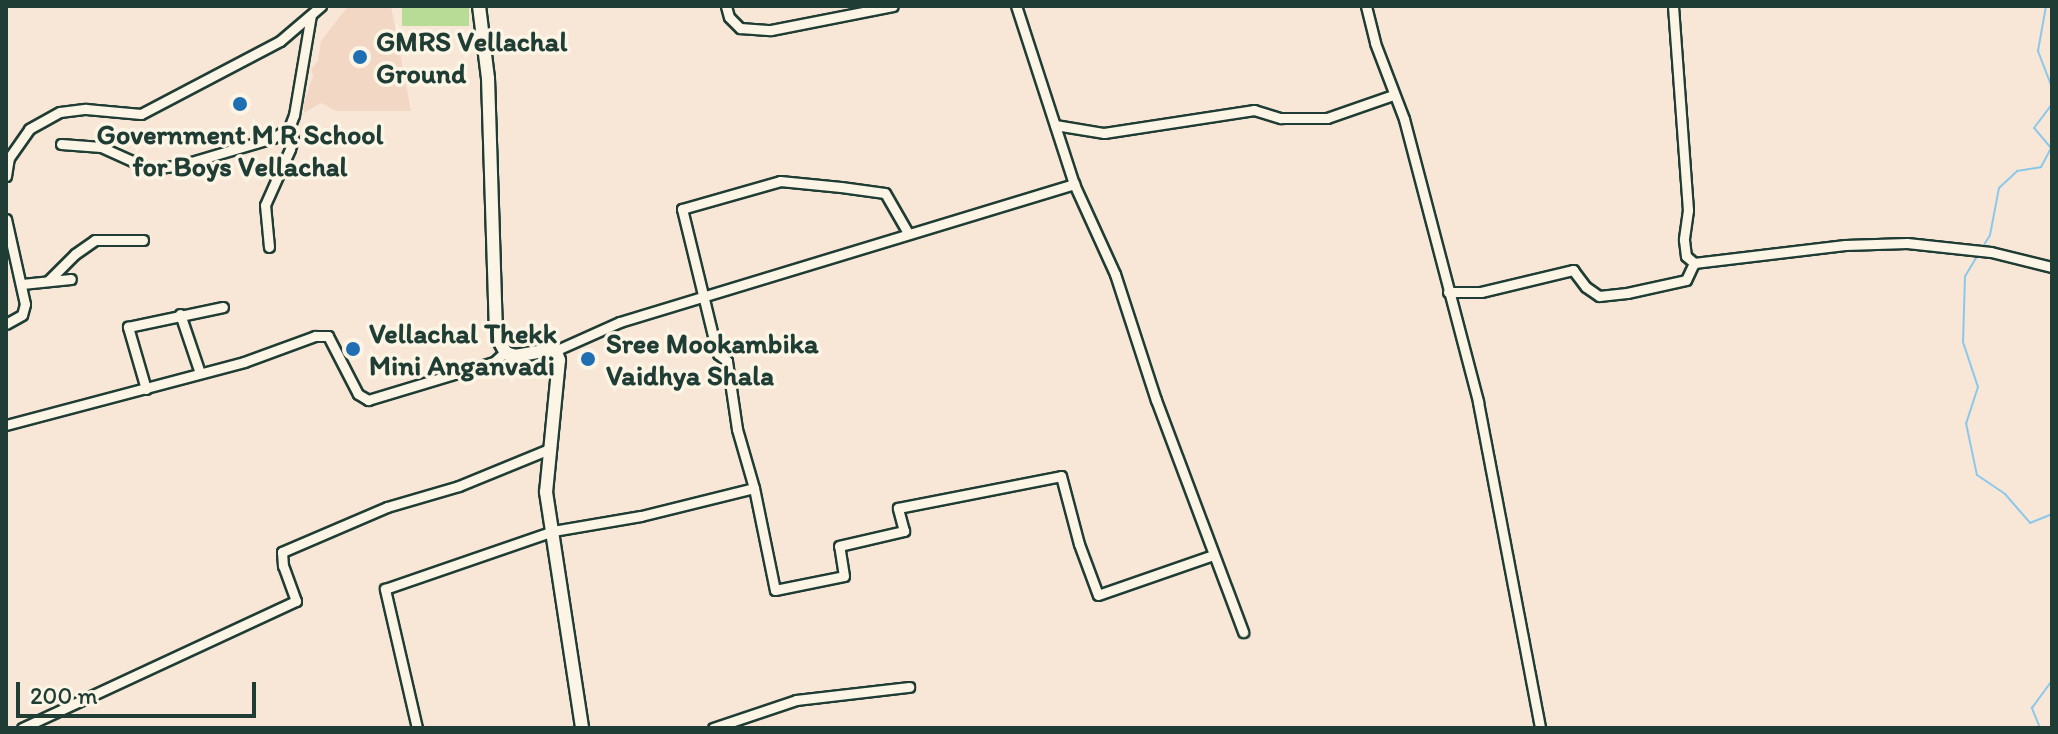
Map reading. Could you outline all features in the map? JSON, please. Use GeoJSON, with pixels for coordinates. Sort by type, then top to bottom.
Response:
{"type":"FeatureCollection","features":[{"type":"Feature","properties":{"kind":"main road"},"geometry":{"type":"LineString","coordinates":[[479,6],[488,78],[496,335],[505,352],[515,356],[557,350],[559,374],[546,492],[582,728]]}},
{"type":"Feature","properties":{"kind":"street"},"geometry":{"type":"LineString","coordinates":[[6,176],[9,158],[29,129],[60,112],[86,109],[141,114],[280,41],[321,6]]}},
{"type":"Feature","properties":{"kind":"street"},"geometry":{"type":"LineString","coordinates":[[726,6],[729,17],[740,28],[771,30],[893,6]]}},
{"type":"Feature","properties":{"kind":"street"},"geometry":{"type":"LineString","coordinates":[[1016,6],[1074,184],[1115,274],[1243,632]]}},
{"type":"Feature","properties":{"kind":"street"},"geometry":{"type":"LineString","coordinates":[[1366,6],[1393,95],[1404,119],[1478,402],[1540,728]]}},
{"type":"Feature","properties":{"kind":"street"},"geometry":{"type":"LineString","coordinates":[[1673,6],[1688,210],[1684,240],[1686,256],[1694,263],[1875,243],[1986,251],[2052,267]]}},
{"type":"Feature","properties":{"kind":"street"},"geometry":{"type":"LineString","coordinates":[[269,247],[265,205],[293,139],[289,128],[311,15]]}},
{"type":"Feature","properties":{"kind":"street"},"geometry":{"type":"LineString","coordinates":[[1055,125],[1104,133],[1254,110],[1281,118],[1327,118],[1393,95]]}},
{"type":"Feature","properties":{"kind":"street"},"geometry":{"type":"LineString","coordinates":[[61,144],[101,147],[148,168],[159,168],[261,144],[289,128]]}},
{"type":"Feature","properties":{"kind":"street"},"geometry":{"type":"LineString","coordinates":[[908,233],[885,193],[841,187],[780,181],[682,209],[701,298],[718,354],[727,361],[737,429],[754,488],[775,590],[844,576],[839,546],[904,531],[898,508],[1061,476],[1079,544],[1098,595],[1213,555]]}},
{"type":"Feature","properties":{"kind":"street"},"geometry":{"type":"LineString","coordinates":[[557,350],[620,322],[1074,184]]}},
{"type":"Feature","properties":{"kind":"street"},"geometry":{"type":"LineString","coordinates":[[6,219],[25,304],[22,315],[6,324]]}},
{"type":"Feature","properties":{"kind":"street"},"geometry":{"type":"LineString","coordinates":[[48,281],[75,254],[95,240],[143,240]]}},
{"type":"Feature","properties":{"kind":"street"},"geometry":{"type":"LineString","coordinates":[[1448,292],[1481,292],[1573,270],[1586,287],[1599,296],[1627,293],[1686,280],[1694,263]]}},
{"type":"Feature","properties":{"kind":"street"},"geometry":{"type":"LineString","coordinates":[[22,284],[71,279]]}},
{"type":"Feature","properties":{"kind":"street"},"geometry":{"type":"LineString","coordinates":[[146,389],[128,327],[223,307]]}},
{"type":"Feature","properties":{"kind":"street"},"geometry":{"type":"LineString","coordinates":[[180,314],[200,373]]}},
{"type":"Feature","properties":{"kind":"street"},"geometry":{"type":"LineString","coordinates":[[6,425],[146,389],[315,336],[328,336],[358,394],[368,400],[494,362],[505,352]]}},
{"type":"Feature","properties":{"kind":"street"},"geometry":{"type":"LineString","coordinates":[[22,728],[36,725],[296,601],[283,566],[282,552],[387,507],[459,486],[549,449]]}},
{"type":"Feature","properties":{"kind":"street"},"geometry":{"type":"LineString","coordinates":[[417,728],[385,589],[553,531],[641,516],[754,488]]}},
{"type":"Feature","properties":{"kind":"street"},"geometry":{"type":"LineString","coordinates":[[713,728],[796,700],[909,687]]}},
{"type":"Feature","properties":{"kind":"shaded area","name":"GMRS Vellachal Ground"},"geometry":{"type":"Polygon","coordinates":[[[348,6],[391,6],[411,111],[336,111],[321,103],[304,113],[304,102],[313,76],[311,69],[318,61],[321,41],[348,6]]]}},
{"type":"Feature","properties":{"kind":"green space"},"geometry":{"type":"Polygon","coordinates":[[[402,6],[469,6],[469,26],[402,26],[402,6]]]}},
{"type":"Feature","properties":{"kind":"waterway"},"geometry":{"type":"LineString","coordinates":[[2046,6],[2038,51],[2052,88]]}},
{"type":"Feature","properties":{"kind":"waterway"},"geometry":{"type":"LineString","coordinates":[[1982,248],[1990,235],[1999,188],[2017,171],[2041,167],[2051,148],[2034,128],[2052,104]]}},
{"type":"Feature","properties":{"kind":"waterway"},"geometry":{"type":"LineString","coordinates":[[1979,253],[1965,276],[1963,342],[1978,387],[1966,423],[1977,475],[2005,494],[2030,523],[2052,514]]}},
{"type":"Feature","properties":{"kind":"waterway"},"geometry":{"type":"LineString","coordinates":[[2040,728],[2032,708],[2052,680]]}},
{"type":"Feature","properties":{"kind":"place","name":"GMRS Vellachal Ground"},"geometry":{"type":"Point","coordinates":[360,57]}},
{"type":"Feature","properties":{"kind":"place","name":"Government M R School for Boys Vellachal"},"geometry":{"type":"Point","coordinates":[240,104]}},
{"type":"Feature","properties":{"kind":"place","name":"Vellachal Thekk Mini Anganvadi"},"geometry":{"type":"Point","coordinates":[353,349]}},
{"type":"Feature","properties":{"kind":"place","name":"Sree Mookambika Vaidhya Shala"},"geometry":{"type":"Point","coordinates":[588,359]}}]}
